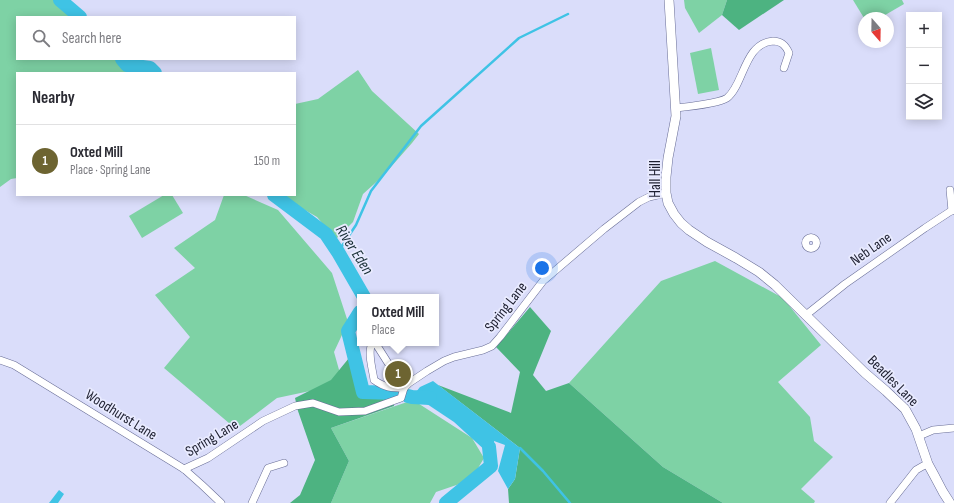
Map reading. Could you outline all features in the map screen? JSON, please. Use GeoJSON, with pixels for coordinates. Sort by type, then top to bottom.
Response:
{"type":"FeatureCollection","features":[{"type":"Feature","properties":{"kind":"street","name":"Hall Hill"},"geometry":{"type":"LineString","coordinates":[[669,0],[676,108],[675,125],[668,158],[666,177],[666,193],[668,203],[681,224],[707,242],[759,272],[775,285],[806,315]]}},
{"type":"Feature","properties":{"kind":"street"},"geometry":{"type":"LineString","coordinates":[[676,108],[726,99],[733,92],[743,69],[752,54],[760,46],[769,41],[778,41],[786,46],[789,53],[784,68]]}},
{"type":"Feature","properties":{"kind":"street"},"geometry":{"type":"LineString","coordinates":[[950,190],[953,210]]}},
{"type":"Feature","properties":{"kind":"street","name":"Spring Lane"},"geometry":{"type":"LineString","coordinates":[[184,469],[208,458],[263,421],[295,406],[313,403],[339,412],[365,411],[401,398],[404,388],[409,382],[444,361],[492,346],[543,281],[604,229],[634,206],[649,197],[666,193]]}},
{"type":"Feature","properties":{"kind":"street","name":"Neb Lane"},"geometry":{"type":"LineString","coordinates":[[806,315],[845,284],[953,210]]}},
{"type":"Feature","properties":{"kind":"street","name":"Beadles Lane"},"geometry":{"type":"LineString","coordinates":[[806,315],[865,374],[905,409],[915,425],[928,464],[950,503]]}},
{"type":"Feature","properties":{"kind":"street"},"geometry":{"type":"LineString","coordinates":[[371,346],[371,364],[374,380],[382,385],[392,388],[404,388]]}},
{"type":"Feature","properties":{"kind":"street"},"geometry":{"type":"LineString","coordinates":[[377,346],[388,363]]}},
{"type":"Feature","properties":{"kind":"street","name":"Woodhurst Lane"},"geometry":{"type":"LineString","coordinates":[[0,360],[14,365],[184,469],[221,503]]}},
{"type":"Feature","properties":{"kind":"street"},"geometry":{"type":"LineString","coordinates":[[919,436],[933,430],[954,428]]}},
{"type":"Feature","properties":{"kind":"street"},"geometry":{"type":"LineString","coordinates":[[252,503],[268,468],[284,463]]}},
{"type":"Feature","properties":{"kind":"street"},"geometry":{"type":"LineString","coordinates":[[890,503],[916,470],[928,464]]}},
{"type":"Feature","properties":{"kind":"green space"},"geometry":{"type":"Polygon","coordinates":[[[0,0],[60,0],[79,16],[16,16],[16,60],[123,60],[127,65],[150,68],[154,72],[16,72],[16,178],[11,179],[0,187],[0,0]]]}},
{"type":"Feature","properties":{"kind":"green space"},"geometry":{"type":"Polygon","coordinates":[[[684,0],[727,0],[722,15],[699,33],[685,8],[684,0]]]}},
{"type":"Feature","properties":{"kind":"green space"},"geometry":{"type":"Polygon","coordinates":[[[727,0],[784,0],[739,30],[722,15],[727,0]]]}},
{"type":"Feature","properties":{"kind":"green space"},"geometry":{"type":"Polygon","coordinates":[[[853,0],[902,0],[904,4],[890,12],[860,12],[853,0]]]}},
{"type":"Feature","properties":{"kind":"green space"},"geometry":{"type":"Polygon","coordinates":[[[711,48],[719,90],[698,94],[690,53],[711,48]]]}},
{"type":"Feature","properties":{"kind":"green space"},"geometry":{"type":"Polygon","coordinates":[[[358,70],[372,91],[419,134],[383,176],[363,194],[353,222],[336,239],[317,217],[298,206],[286,196],[296,196],[296,104],[318,99],[358,70]]]}},
{"type":"Feature","properties":{"kind":"green space"},"geometry":{"type":"Polygon","coordinates":[[[162,196],[173,196],[183,213],[142,238],[129,216],[162,196]]]}},
{"type":"Feature","properties":{"kind":"green space"},"geometry":{"type":"Polygon","coordinates":[[[224,196],[246,196],[278,210],[332,273],[348,322],[334,352],[343,384],[277,398],[236,429],[164,368],[190,337],[155,295],[195,268],[174,248],[215,220],[224,196]]]}},
{"type":"Feature","properties":{"kind":"green space"},"geometry":{"type":"Polygon","coordinates":[[[715,261],[783,298],[821,345],[778,382],[810,417],[814,441],[833,457],[801,489],[815,501],[814,503],[723,503],[663,467],[569,383],[661,281],[715,261]]]}},
{"type":"Feature","properties":{"kind":"green space"},"geometry":{"type":"Polygon","coordinates":[[[530,307],[551,331],[533,375],[546,391],[569,383],[663,467],[723,503],[509,503],[508,489],[515,479],[520,448],[438,385],[511,413],[520,372],[496,347],[530,307]]]}},
{"type":"Feature","properties":{"kind":"green space"},"geometry":{"type":"Polygon","coordinates":[[[349,358],[357,388],[393,393],[394,406],[331,428],[349,461],[331,503],[290,503],[300,495],[315,460],[295,398],[331,380],[349,358]]]}},
{"type":"Feature","properties":{"kind":"green space"},"geometry":{"type":"Polygon","coordinates":[[[413,400],[472,438],[484,458],[471,480],[436,492],[430,503],[331,503],[349,461],[331,428],[413,400]]]}},
{"type":"Feature","properties":{"kind":"water"},"geometry":{"type":"Polygon","coordinates":[[[433,381],[520,448],[515,479],[508,489],[498,471],[505,445],[494,441],[495,457],[491,466],[488,453],[454,422],[427,404],[412,397],[420,387],[433,381]]]}},
{"type":"Feature","properties":{"kind":"water"},"geometry":{"type":"Polygon","coordinates":[[[59,490],[64,494],[58,503],[49,503],[59,490]]]}},
{"type":"Feature","properties":{"kind":"waterway","name":"River Eden"},"geometry":{"type":"LineString","coordinates":[[60,0],[79,16]]}},
{"type":"Feature","properties":{"kind":"waterway"},"geometry":{"type":"LineString","coordinates":[[338,252],[356,225],[371,191],[421,126],[519,38],[568,14]]}},
{"type":"Feature","properties":{"kind":"waterway","name":"River Eden"},"geometry":{"type":"LineString","coordinates":[[123,60],[127,65],[150,68],[154,72]]}},
{"type":"Feature","properties":{"kind":"waterway","name":"River Eden"},"geometry":{"type":"LineString","coordinates":[[275,196],[326,234],[362,294]]}},
{"type":"Feature","properties":{"kind":"waterway","name":"River Eden"},"geometry":{"type":"LineString","coordinates":[[357,317],[348,331],[363,392],[397,393]]}},
{"type":"Feature","properties":{"kind":"waterway","name":"River Eden"},"geometry":{"type":"LineString","coordinates":[[408,396],[430,398]]}},
{"type":"Feature","properties":{"kind":"waterway","name":"River Eden"},"geometry":{"type":"LineString","coordinates":[[446,503],[491,466],[489,447]]}},
{"type":"Feature","properties":{"kind":"waterway"},"geometry":{"type":"LineString","coordinates":[[520,448],[543,471],[570,503]]}},
{"type":"Feature","properties":{"kind":"place","name":"Oxted Mill"},"geometry":{"type":"Point","coordinates":[398,374]}}]}
